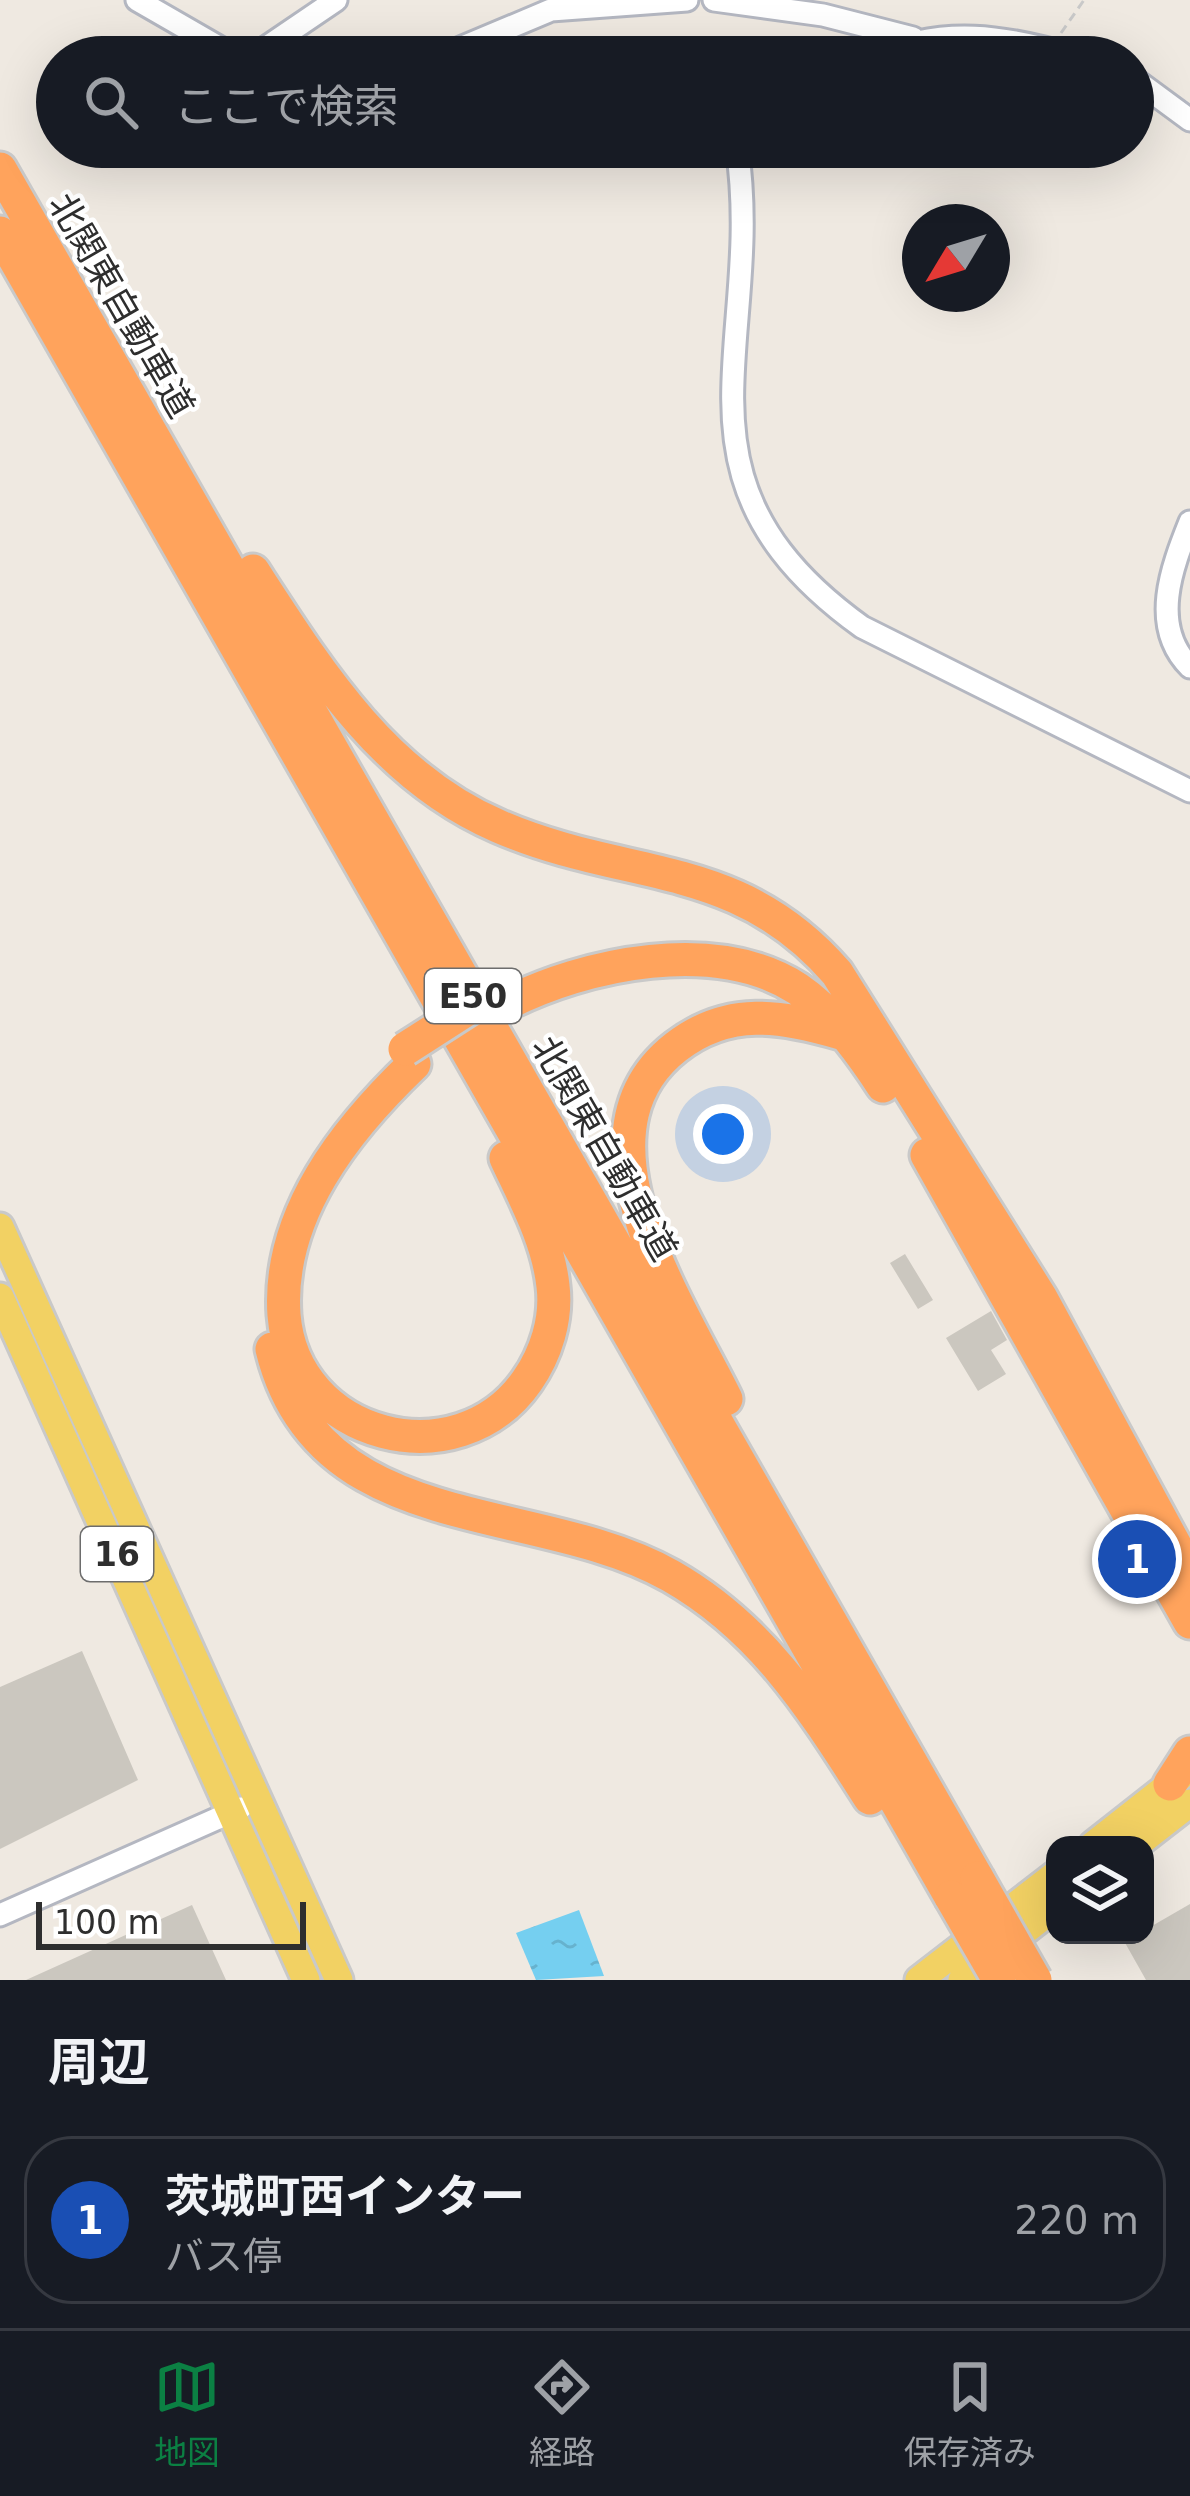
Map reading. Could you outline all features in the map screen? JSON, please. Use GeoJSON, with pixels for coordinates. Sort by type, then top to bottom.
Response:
{"type":"FeatureCollection","features":[{"type":"Feature","properties":{"kind":"highway","name":"北関東自動車道"},"geometry":{"type":"LineString","coordinates":[[0,169],[902,1746],[956,1894],[1035,1980]]}},
{"type":"Feature","properties":{"kind":"highway","name":"北関東自動車道"},"geometry":{"type":"LineString","coordinates":[[0,232],[956,1894],[999,1980]]}},
{"type":"Feature","properties":{"kind":"highway"},"geometry":{"type":"LineString","coordinates":[[44,247],[297,639],[360,723],[392,755],[422,781],[495,825],[572,852],[704,883],[757,903],[806,938],[866,1060],[914,1134],[1188,1620]]}},
{"type":"Feature","properties":{"kind":"highway"},"geometry":{"type":"LineString","coordinates":[[318,788],[520,1187],[548,1256],[554,1290],[547,1344],[519,1393],[478,1425],[425,1438],[367,1429],[324,1400],[292,1350],[284,1292],[293,1238],[322,1172],[409,1057]]}},
{"type":"Feature","properties":{"kind":"highway"},"geometry":{"type":"LineString","coordinates":[[986,1980],[956,1894],[792,1679],[766,1648],[719,1608],[669,1575],[608,1548],[400,1494],[350,1467],[297,1409],[276,1363],[266,1316],[271,1258],[311,1160],[356,1098],[500,997],[590,973],[685,961],[776,977],[848,1018],[1041,1298],[1187,1566]]}},
{"type":"Feature","properties":{"kind":"highway"},"geometry":{"type":"LineString","coordinates":[[848,1018],[764,1015],[712,1024],[689,1037],[662,1061],[640,1091],[627,1141],[629,1169],[646,1232],[677,1300],[750,1447],[870,1659],[902,1746]]}},
{"type":"Feature","properties":{"kind":"highway"},"geometry":{"type":"LineString","coordinates":[[1183,1785],[1190,1753]]}},
{"type":"Feature","properties":{"kind":"main road","name":"16"},"geometry":{"type":"LineString","coordinates":[[0,1227],[339,1980]]}},
{"type":"Feature","properties":{"kind":"main road","name":"16"},"geometry":{"type":"LineString","coordinates":[[0,1297],[306,1980]]}},
{"type":"Feature","properties":{"kind":"main road"},"geometry":{"type":"LineString","coordinates":[[1106,1836],[1183,1785]]}},
{"type":"Feature","properties":{"kind":"main road"},"geometry":{"type":"LineString","coordinates":[[1143,1836],[1183,1785]]}},
{"type":"Feature","properties":{"kind":"main road"},"geometry":{"type":"LineString","coordinates":[[919,1980],[1046,1882]]}},
{"type":"Feature","properties":{"kind":"main road"},"geometry":{"type":"LineString","coordinates":[[962,1980],[1046,1914]]}},
{"type":"Feature","properties":{"kind":"street"},"geometry":{"type":"LineString","coordinates":[[136,0],[199,36]]}},
{"type":"Feature","properties":{"kind":"street"},"geometry":{"type":"LineString","coordinates":[[283,36],[336,0]]}},
{"type":"Feature","properties":{"kind":"street"},"geometry":{"type":"LineString","coordinates":[[489,36],[551,10],[687,0]]}},
{"type":"Feature","properties":{"kind":"street"},"geometry":{"type":"LineString","coordinates":[[714,0],[823,15],[905,36]]}},
{"type":"Feature","properties":{"kind":"street"},"geometry":{"type":"LineString","coordinates":[[1154,93],[1190,120]]}},
{"type":"Feature","properties":{"kind":"street"},"geometry":{"type":"LineString","coordinates":[[740,168],[729,388],[733,445],[746,493],[767,534],[825,600],[862,627],[1190,791]]}},
{"type":"Feature","properties":{"kind":"street"},"geometry":{"type":"LineString","coordinates":[[1190,522],[1168,577],[1167,616],[1190,667]]}},
{"type":"Feature","properties":{"kind":"street"},"geometry":{"type":"LineString","coordinates":[[0,1915],[258,1800]]}},
{"type":"Feature","properties":{"kind":"path"},"geometry":{"type":"LineString","coordinates":[[1060,36],[1084,0]]}},
{"type":"Feature","properties":{"kind":"water"},"geometry":{"type":"Polygon","coordinates":[[[579,1910],[604,1976],[536,1980],[516,1933],[579,1910]]]}},
{"type":"Feature","properties":{"kind":"building"},"geometry":{"type":"Polygon","coordinates":[[[905,1254],[933,1300],[918,1309],[890,1263],[905,1254]]]}},
{"type":"Feature","properties":{"kind":"building"},"geometry":{"type":"Polygon","coordinates":[[[991,1311],[1007,1340],[991,1350],[1006,1374],[978,1391],[946,1338],[991,1311]]]}},
{"type":"Feature","properties":{"kind":"building"},"geometry":{"type":"Polygon","coordinates":[[[82,1651],[138,1780],[0,1849],[0,1687],[82,1651]]]}},
{"type":"Feature","properties":{"kind":"building"},"geometry":{"type":"Polygon","coordinates":[[[1190,1904],[1190,1980],[1146,1980],[1126,1944],[1154,1944],[1154,1925],[1190,1904]]]}},
{"type":"Feature","properties":{"kind":"building"},"geometry":{"type":"Polygon","coordinates":[[[192,1905],[226,1980],[26,1980],[192,1905]]]}},
{"type":"Feature","properties":{"kind":"place","name":"茨城町西インター"},"geometry":{"type":"Point","coordinates":[1137,1559]}}]}
